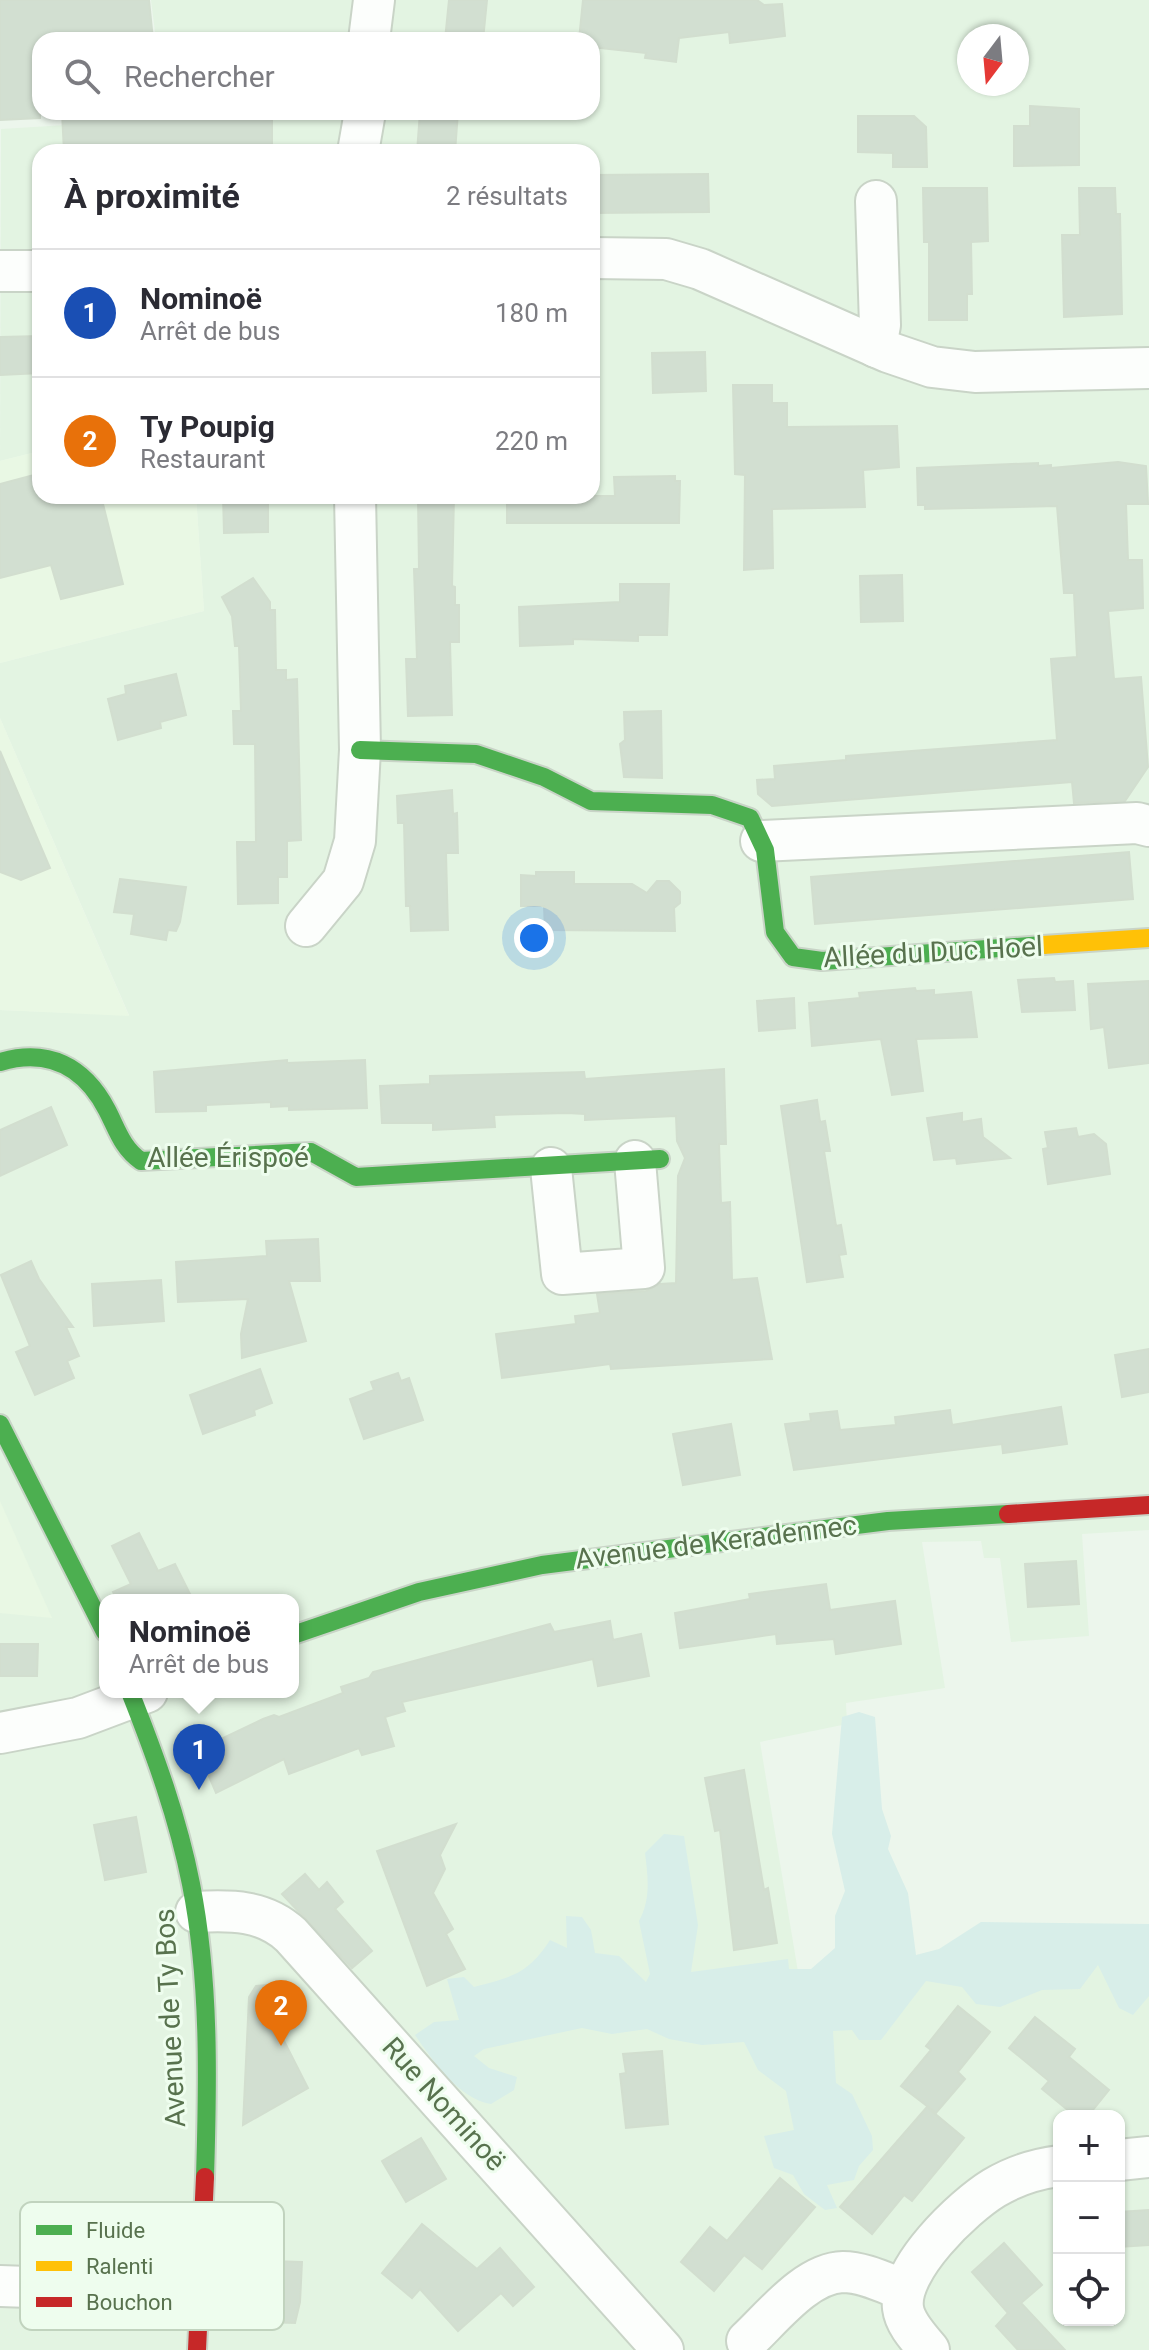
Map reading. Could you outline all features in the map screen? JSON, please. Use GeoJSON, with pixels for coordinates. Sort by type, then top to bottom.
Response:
{"type":"FeatureCollection","features":[{"type":"Feature","properties":{"kind":"street"},"geometry":{"type":"LineString","coordinates":[[370,32],[374,0]]}},
{"type":"Feature","properties":{"kind":"street"},"geometry":{"type":"LineString","coordinates":[[359,144],[364,120]]}},
{"type":"Feature","properties":{"kind":"street"},"geometry":{"type":"LineString","coordinates":[[876,201],[880,325],[876,347]]}},
{"type":"Feature","properties":{"kind":"street"},"geometry":{"type":"LineString","coordinates":[[600,258],[666,259],[700,269],[919,364],[961,371],[1149,368]]}},
{"type":"Feature","properties":{"kind":"street"},"geometry":{"type":"LineString","coordinates":[[0,271],[32,271]]}},
{"type":"Feature","properties":{"kind":"street"},"geometry":{"type":"LineString","coordinates":[[306,926],[334,894],[352,857],[360,750],[355,504]]}},
{"type":"Feature","properties":{"kind":"street"},"geometry":{"type":"LineString","coordinates":[[360,750],[476,754],[544,777],[591,801],[712,805],[750,818],[761,841],[1050,824],[1137,823],[1149,826]]}},
{"type":"Feature","properties":{"kind":"street","name":"Allée du Duc Hoel"},"geometry":{"type":"LineString","coordinates":[[761,841],[775,932],[793,957],[822,961],[1149,938]]}},
{"type":"Feature","properties":{"kind":"street","name":"Allée Érispoé"},"geometry":{"type":"LineString","coordinates":[[0,1062],[23,1055],[42,1054],[64,1060],[77,1069],[101,1098],[125,1150],[141,1161],[311,1152],[320,1155],[347,1176],[356,1177],[648,1160],[644,1268],[562,1274],[551,1168]]}},
{"type":"Feature","properties":{"kind":"street"},"geometry":{"type":"LineString","coordinates":[[0,1424],[99,1620]]}},
{"type":"Feature","properties":{"kind":"street","name":"Avenue de Keradennec"},"geometry":{"type":"LineString","coordinates":[[299,1633],[419,1592],[542,1565],[859,1524],[1149,1505]]}},
{"type":"Feature","properties":{"kind":"street"},"geometry":{"type":"LineString","coordinates":[[0,1733],[78,1718],[126,1698]]}},
{"type":"Feature","properties":{"kind":"street","name":"Avenue de Ty Bos"},"geometry":{"type":"LineString","coordinates":[[137,1698],[177,1830],[196,1912],[205,2091],[202,2202]]}},
{"type":"Feature","properties":{"kind":"street","name":"Rue Nominoë"},"geometry":{"type":"LineString","coordinates":[[196,1912],[242,1912],[271,1921],[291,1935],[663,2350]]}},
{"type":"Feature","properties":{"kind":"street"},"geometry":{"type":"LineString","coordinates":[[1125,2159],[1149,2157]]}},
{"type":"Feature","properties":{"kind":"street"},"geometry":{"type":"LineString","coordinates":[[929,2350],[907,2322],[904,2290],[933,2242],[979,2199],[1021,2174],[1053,2167]]}},
{"type":"Feature","properties":{"kind":"street"},"geometry":{"type":"LineString","coordinates":[[747,2341],[805,2287],[832,2275],[842,2272],[864,2276],[904,2290]]}},
{"type":"Feature","properties":{"kind":"street"},"geometry":{"type":"LineString","coordinates":[[0,2286],[20,2287]]}},
{"type":"Feature","properties":{"kind":"street","name":"Avenue de Ty Bos"},"geometry":{"type":"LineString","coordinates":[[197,2350],[198,2330]]}},
{"type":"Feature","properties":{"kind":"shaded area"},"geometry":{"type":"Polygon","coordinates":[[[151,0],[1149,0],[1149,1530],[1082,1534],[1089,1636],[1011,1642],[1000,1558],[984,1558],[981,1541],[922,1542],[945,1688],[846,1703],[847,1724],[760,1742],[799,1978],[1149,1946],[1149,2350],[0,2350],[0,1010],[129,1015],[0,718],[0,663],[204,611],[197,504],[600,504],[600,144],[32,144],[32,453],[0,461],[1,129],[149,120],[600,120],[600,32],[155,32],[151,0]]]}},
{"type":"Feature","properties":{"kind":"shaded area"},"geometry":{"type":"Polygon","coordinates":[[[32,453],[32,504],[197,504],[204,611],[0,663],[0,461],[32,453]]]}},
{"type":"Feature","properties":{"kind":"shaded area"},"geometry":{"type":"Polygon","coordinates":[[[0,718],[129,1016],[0,1010],[0,718]]]}},
{"type":"Feature","properties":{"kind":"shaded area"},"geometry":{"type":"Polygon","coordinates":[[[0,1501],[52,1618],[0,1613],[0,1501]]]}},
{"type":"Feature","properties":{"kind":"shaded area"},"geometry":{"type":"Polygon","coordinates":[[[859,1712],[875,1717],[882,1809],[891,1836],[888,1849],[908,1893],[916,1955],[939,1949],[981,1922],[1149,1924],[1149,1996],[1133,2015],[1119,2008],[1098,1965],[1080,1989],[1042,1990],[1000,2007],[976,2004],[962,1987],[926,1981],[881,2040],[859,2040],[852,2030],[833,2031],[836,2083],[852,2094],[872,2136],[873,2150],[859,2166],[854,2180],[827,2185],[837,2208],[825,2210],[804,2194],[793,2175],[774,2168],[764,2136],[794,2130],[786,2091],[758,2070],[744,2042],[702,2045],[669,2039],[647,2029],[612,2034],[582,2028],[484,2049],[474,2056],[489,2068],[517,2077],[514,2090],[491,2104],[468,2095],[439,2067],[415,2035],[434,2022],[459,2020],[447,1979],[464,1977],[474,1987],[518,1972],[534,1960],[550,1940],[567,1948],[566,1916],[582,1917],[591,1930],[595,1953],[619,1956],[646,1982],[650,1974],[639,1921],[647,1896],[645,1853],[664,1834],[684,1836],[698,1925],[691,1972],[788,1959],[789,1969],[811,1969],[835,1948],[835,1916],[845,1891],[832,1834],[842,1717],[859,1712]]]}},
{"type":"Feature","properties":{"kind":"building"},"geometry":{"type":"Polygon","coordinates":[[[0,0],[149,0],[152,32],[32,32],[32,118],[0,120],[0,0]]]}},
{"type":"Feature","properties":{"kind":"building"},"geometry":{"type":"Polygon","coordinates":[[[449,0],[487,0],[484,32],[446,32],[449,0]]]}},
{"type":"Feature","properties":{"kind":"building"},"geometry":{"type":"Polygon","coordinates":[[[583,0],[757,0],[764,5],[782,4],[785,36],[730,43],[729,32],[679,38],[676,62],[645,58],[646,53],[600,48],[600,32],[580,32],[583,0]]]}},
{"type":"Feature","properties":{"kind":"building"},"geometry":{"type":"Polygon","coordinates":[[[1030,106],[1079,109],[1079,165],[1014,166],[1014,126],[1030,126],[1030,106]]]}},
{"type":"Feature","properties":{"kind":"building"},"geometry":{"type":"Polygon","coordinates":[[[858,116],[914,116],[926,127],[927,167],[893,167],[893,153],[858,152],[858,116]]]}},
{"type":"Feature","properties":{"kind":"building"},"geometry":{"type":"Polygon","coordinates":[[[62,120],[272,120],[272,144],[64,144],[62,120]]]}},
{"type":"Feature","properties":{"kind":"building"},"geometry":{"type":"Polygon","coordinates":[[[419,120],[457,120],[456,144],[418,144],[419,120]]]}},
{"type":"Feature","properties":{"kind":"building"},"geometry":{"type":"Polygon","coordinates":[[[708,174],[709,212],[600,213],[600,175],[708,174]]]}},
{"type":"Feature","properties":{"kind":"building"},"geometry":{"type":"Polygon","coordinates":[[[923,188],[987,188],[988,241],[971,242],[972,294],[967,294],[967,320],[929,320],[929,242],[924,242],[923,188]]]}},
{"type":"Feature","properties":{"kind":"building"},"geometry":{"type":"Polygon","coordinates":[[[1079,188],[1115,188],[1116,214],[1120,214],[1122,314],[1064,317],[1062,235],[1080,235],[1079,188]]]}},
{"type":"Feature","properties":{"kind":"building"},"geometry":{"type":"Polygon","coordinates":[[[32,336],[32,373],[0,375],[0,337],[32,336]]]}},
{"type":"Feature","properties":{"kind":"building"},"geometry":{"type":"Polygon","coordinates":[[[705,352],[706,391],[653,393],[652,353],[705,352]]]}},
{"type":"Feature","properties":{"kind":"building"},"geometry":{"type":"Polygon","coordinates":[[[733,385],[772,385],[772,403],[787,403],[787,427],[897,426],[899,467],[863,470],[865,507],[772,509],[773,568],[744,570],[745,475],[735,474],[733,385]]]}},
{"type":"Feature","properties":{"kind":"building"},"geometry":{"type":"Polygon","coordinates":[[[1118,462],[1146,466],[1148,504],[1126,504],[1128,560],[1142,560],[1143,608],[1108,611],[1114,679],[1141,677],[1148,767],[1125,801],[1074,803],[1072,782],[772,806],[758,794],[757,780],[775,779],[774,766],[846,760],[846,756],[1057,740],[1051,659],[1077,657],[1074,593],[1064,593],[1057,506],[925,509],[925,505],[918,505],[917,468],[1038,463],[1038,466],[1051,465],[1051,468],[1118,462]]]}},
{"type":"Feature","properties":{"kind":"building"},"geometry":{"type":"Polygon","coordinates":[[[32,476],[32,504],[103,504],[123,584],[61,599],[51,565],[0,578],[0,484],[32,476]]]}},
{"type":"Feature","properties":{"kind":"building"},"geometry":{"type":"Polygon","coordinates":[[[675,476],[675,481],[680,481],[679,523],[507,523],[507,504],[600,504],[600,496],[615,496],[614,477],[675,476]]]}},
{"type":"Feature","properties":{"kind":"building"},"geometry":{"type":"Polygon","coordinates":[[[223,504],[268,504],[268,532],[224,533],[223,504]]]}},
{"type":"Feature","properties":{"kind":"building"},"geometry":{"type":"Polygon","coordinates":[[[418,504],[454,504],[452,586],[455,587],[455,605],[459,605],[459,642],[450,642],[452,715],[408,716],[406,659],[417,659],[414,569],[419,569],[418,504]]]}},
{"type":"Feature","properties":{"kind":"building"},"geometry":{"type":"Polygon","coordinates":[[[902,575],[903,621],[861,622],[860,576],[902,575]]]}},
{"type":"Feature","properties":{"kind":"building"},"geometry":{"type":"Polygon","coordinates":[[[253,578],[270,602],[270,610],[275,610],[276,670],[286,670],[286,680],[297,679],[301,840],[287,841],[287,877],[278,877],[278,903],[238,904],[237,842],[256,842],[255,744],[234,744],[233,711],[241,711],[239,646],[235,646],[232,616],[222,597],[253,578]]]}},
{"type":"Feature","properties":{"kind":"building"},"geometry":{"type":"Polygon","coordinates":[[[620,584],[669,584],[667,635],[638,635],[638,641],[573,639],[573,644],[520,646],[519,607],[620,602],[620,584]]]}},
{"type":"Feature","properties":{"kind":"building"},"geometry":{"type":"Polygon","coordinates":[[[176,674],[186,715],[160,722],[161,728],[118,740],[108,699],[126,694],[125,686],[176,674]]]}},
{"type":"Feature","properties":{"kind":"building"},"geometry":{"type":"Polygon","coordinates":[[[661,711],[662,778],[624,777],[620,744],[625,740],[624,712],[661,711]]]}},
{"type":"Feature","properties":{"kind":"building"},"geometry":{"type":"Polygon","coordinates":[[[0,751],[50,868],[21,880],[0,872],[0,751]]]}},
{"type":"Feature","properties":{"kind":"building"},"geometry":{"type":"Polygon","coordinates":[[[452,790],[453,814],[457,813],[458,853],[446,853],[448,930],[411,931],[410,906],[406,906],[404,823],[398,823],[397,796],[452,790]]]}},
{"type":"Feature","properties":{"kind":"building"},"geometry":{"type":"Polygon","coordinates":[[[1129,852],[1133,899],[815,924],[811,877],[1129,852]]]}},
{"type":"Feature","properties":{"kind":"building"},"geometry":{"type":"Polygon","coordinates":[[[536,872],[574,872],[574,884],[632,884],[647,893],[657,881],[669,881],[680,892],[680,903],[674,908],[675,931],[545,930],[544,906],[521,906],[521,875],[536,876],[536,872]]]}},
{"type":"Feature","properties":{"kind":"building"},"geometry":{"type":"Polygon","coordinates":[[[120,879],[186,887],[176,931],[168,930],[166,940],[131,934],[134,914],[114,912],[120,879]]]}},
{"type":"Feature","properties":{"kind":"building"},"geometry":{"type":"Polygon","coordinates":[[[1054,978],[1055,982],[1073,981],[1075,1010],[1022,1012],[1018,980],[1054,978]]]}},
{"type":"Feature","properties":{"kind":"building"},"geometry":{"type":"Polygon","coordinates":[[[1149,981],[1149,1063],[1109,1068],[1104,1027],[1091,1029],[1088,984],[1149,981]]]}},
{"type":"Feature","properties":{"kind":"building"},"geometry":{"type":"Polygon","coordinates":[[[915,988],[916,991],[934,990],[934,995],[971,992],[977,1037],[916,1039],[923,1091],[892,1095],[881,1039],[812,1046],[809,1003],[860,998],[859,993],[915,988]]]}},
{"type":"Feature","properties":{"kind":"building"},"geometry":{"type":"Polygon","coordinates":[[[794,998],[795,1028],[759,1031],[757,1001],[794,998]]]}},
{"type":"Feature","properties":{"kind":"building"},"geometry":{"type":"Polygon","coordinates":[[[287,1060],[287,1063],[365,1060],[367,1108],[289,1110],[289,1106],[271,1107],[271,1102],[206,1105],[206,1111],[156,1112],[154,1072],[287,1060]]]}},
{"type":"Feature","properties":{"kind":"building"},"geometry":{"type":"Polygon","coordinates":[[[724,1069],[726,1144],[719,1144],[721,1203],[730,1202],[732,1280],[757,1278],[772,1359],[611,1369],[610,1364],[502,1378],[496,1334],[576,1324],[575,1316],[600,1313],[597,1294],[646,1291],[660,1284],[676,1283],[678,1176],[685,1158],[677,1141],[676,1116],[585,1120],[585,1114],[567,1113],[494,1115],[495,1127],[433,1130],[433,1123],[382,1123],[380,1086],[430,1084],[430,1076],[584,1072],[585,1079],[724,1069]]]}},
{"type":"Feature","properties":{"kind":"building"},"geometry":{"type":"Polygon","coordinates":[[[817,1100],[820,1122],[825,1121],[830,1151],[824,1151],[836,1226],[841,1225],[846,1254],[839,1255],[843,1277],[807,1282],[781,1106],[817,1100]]]}},
{"type":"Feature","properties":{"kind":"building"},"geometry":{"type":"Polygon","coordinates":[[[51,1107],[67,1145],[0,1176],[0,1130],[51,1107]]]}},
{"type":"Feature","properties":{"kind":"building"},"geometry":{"type":"Polygon","coordinates":[[[962,1113],[962,1122],[981,1119],[983,1137],[1010,1158],[957,1164],[956,1158],[934,1160],[927,1118],[962,1113]]]}},
{"type":"Feature","properties":{"kind":"building"},"geometry":{"type":"Polygon","coordinates":[[[1076,1128],[1078,1137],[1094,1134],[1106,1144],[1110,1174],[1048,1184],[1043,1149],[1048,1148],[1045,1132],[1076,1128]]]}},
{"type":"Feature","properties":{"kind":"building"},"geometry":{"type":"Polygon","coordinates":[[[318,1239],[320,1281],[289,1281],[306,1341],[242,1358],[241,1334],[248,1299],[178,1302],[176,1262],[267,1256],[266,1241],[318,1239]]]}},
{"type":"Feature","properties":{"kind":"building"},"geometry":{"type":"Polygon","coordinates":[[[31,1261],[39,1279],[73,1327],[66,1327],[79,1356],[67,1361],[74,1378],[35,1395],[16,1352],[30,1346],[1,1275],[31,1261]]]}},
{"type":"Feature","properties":{"kind":"building"},"geometry":{"type":"Polygon","coordinates":[[[161,1280],[164,1321],[94,1326],[92,1284],[161,1280]]]}},
{"type":"Feature","properties":{"kind":"building"},"geometry":{"type":"Polygon","coordinates":[[[1149,1349],[1149,1392],[1122,1397],[1115,1355],[1149,1349]]]}},
{"type":"Feature","properties":{"kind":"building"},"geometry":{"type":"Polygon","coordinates":[[[260,1369],[272,1403],[254,1410],[255,1415],[203,1434],[190,1395],[260,1369]]]}},
{"type":"Feature","properties":{"kind":"building"},"geometry":{"type":"Polygon","coordinates":[[[398,1373],[401,1381],[409,1378],[423,1420],[364,1439],[350,1399],[374,1390],[371,1382],[398,1373]]]}},
{"type":"Feature","properties":{"kind":"building"},"geometry":{"type":"Polygon","coordinates":[[[1061,1407],[1067,1444],[1003,1453],[1002,1444],[794,1470],[785,1424],[811,1421],[810,1414],[837,1411],[840,1430],[896,1425],[895,1417],[950,1410],[952,1425],[1061,1407]]]}},
{"type":"Feature","properties":{"kind":"building"},"geometry":{"type":"Polygon","coordinates":[[[731,1424],[740,1475],[683,1485],[673,1434],[731,1424]]]}},
{"type":"Feature","properties":{"kind":"building"},"geometry":{"type":"Polygon","coordinates":[[[139,1533],[158,1571],[175,1564],[190,1594],[114,1594],[131,1584],[112,1546],[139,1533]]]}},
{"type":"Feature","properties":{"kind":"building"},"geometry":{"type":"Polygon","coordinates":[[[1076,1561],[1079,1604],[1028,1607],[1025,1564],[1076,1561]]]}},
{"type":"Feature","properties":{"kind":"building"},"geometry":{"type":"Polygon","coordinates":[[[826,1584],[830,1610],[895,1601],[901,1644],[836,1654],[834,1639],[777,1644],[776,1634],[680,1648],[675,1613],[750,1599],[749,1594],[826,1584]]]}},
{"type":"Feature","properties":{"kind":"building"},"geometry":{"type":"Polygon","coordinates":[[[610,1621],[613,1640],[641,1634],[649,1676],[598,1686],[593,1659],[402,1702],[405,1711],[385,1717],[394,1746],[362,1755],[359,1748],[289,1774],[284,1759],[216,1793],[198,1750],[263,1719],[274,1715],[279,1717],[343,1693],[341,1687],[369,1678],[373,1672],[550,1624],[554,1632],[610,1621]]]}},
{"type":"Feature","properties":{"kind":"building"},"geometry":{"type":"Polygon","coordinates":[[[0,1644],[38,1644],[37,1676],[0,1676],[0,1644]]]}},
{"type":"Feature","properties":{"kind":"building"},"geometry":{"type":"Polygon","coordinates":[[[744,1770],[764,1890],[768,1888],[777,1943],[734,1950],[720,1830],[715,1831],[705,1778],[744,1770]]]}},
{"type":"Feature","properties":{"kind":"building"},"geometry":{"type":"Polygon","coordinates":[[[136,1817],[146,1872],[105,1880],[94,1825],[136,1817]]]}},
{"type":"Feature","properties":{"kind":"building"},"geometry":{"type":"Polygon","coordinates":[[[456,1824],[440,1855],[445,1869],[433,1893],[453,1929],[446,1934],[465,1969],[427,1986],[377,1851],[456,1824]]]}},
{"type":"Feature","properties":{"kind":"building"},"geometry":{"type":"Polygon","coordinates":[[[305,1874],[319,1890],[327,1882],[343,1902],[335,1909],[372,1951],[352,1968],[282,1894],[305,1874]]]}},
{"type":"Feature","properties":{"kind":"building"},"geometry":{"type":"Polygon","coordinates":[[[256,1986],[283,1989],[302,2018],[280,2033],[308,2088],[243,2125],[249,1997],[256,1986]]]}},
{"type":"Feature","properties":{"kind":"building"},"geometry":{"type":"Polygon","coordinates":[[[958,2006],[990,2032],[958,2072],[965,2079],[936,2113],[901,2086],[931,2050],[926,2046],[958,2006]]]}},
{"type":"Feature","properties":{"kind":"building"},"geometry":{"type":"Polygon","coordinates":[[[1035,2017],[1075,2049],[1069,2057],[1109,2090],[1093,2110],[1068,2110],[1042,2089],[1049,2081],[1009,2048],[1035,2017]]]}},
{"type":"Feature","properties":{"kind":"building"},"geometry":{"type":"Polygon","coordinates":[[[662,2051],[668,2124],[626,2128],[620,2074],[626,2073],[623,2054],[662,2051]]]}},
{"type":"Feature","properties":{"kind":"building"},"geometry":{"type":"Polygon","coordinates":[[[927,2107],[964,2138],[912,2201],[904,2195],[872,2234],[840,2207],[927,2107]]]}},
{"type":"Feature","properties":{"kind":"building"},"geometry":{"type":"Polygon","coordinates":[[[421,2138],[446,2179],[406,2202],[382,2161],[421,2138]]]}},
{"type":"Feature","properties":{"kind":"building"},"geometry":{"type":"Polygon","coordinates":[[[780,2178],[815,2207],[762,2269],[744,2255],[714,2291],[681,2262],[710,2227],[727,2241],[780,2178]]]}},
{"type":"Feature","properties":{"kind":"building"},"geometry":{"type":"Polygon","coordinates":[[[1149,2210],[1149,2245],[1125,2247],[1125,2212],[1149,2210]]]}},
{"type":"Feature","properties":{"kind":"building"},"geometry":{"type":"Polygon","coordinates":[[[422,2224],[477,2269],[500,2248],[534,2287],[513,2306],[501,2293],[458,2331],[420,2289],[412,2298],[382,2273],[422,2224]]]}},
{"type":"Feature","properties":{"kind":"building"},"geometry":{"type":"Polygon","coordinates":[[[1004,2243],[1042,2285],[1021,2303],[1065,2350],[1018,2350],[996,2326],[1008,2313],[972,2272],[1004,2243]]]}},
{"type":"Feature","properties":{"kind":"building"},"geometry":{"type":"Polygon","coordinates":[[[284,2261],[302,2262],[300,2302],[295,2323],[284,2323],[284,2261]]]}},
{"type":"Feature","properties":{"kind":"traffic: fast"},"geometry":{"type":"LineString","coordinates":[[360,750],[476,754],[544,777],[591,801],[712,805],[750,818],[765,850],[775,932],[793,957],[822,961],[1043,945]]}},
{"type":"Feature","properties":{"kind":"traffic: fast"},"geometry":{"type":"LineString","coordinates":[[0,1062],[34,1057],[49,1059],[76,1072],[98,1095],[125,1144],[141,1161],[311,1152],[356,1177],[660,1159]]}},
{"type":"Feature","properties":{"kind":"traffic: fast"},"geometry":{"type":"LineString","coordinates":[[0,1424],[99,1620]]}},
{"type":"Feature","properties":{"kind":"traffic: fast"},"geometry":{"type":"LineString","coordinates":[[299,1633],[419,1592],[542,1565],[888,1521],[1008,1514]]}},
{"type":"Feature","properties":{"kind":"traffic: fast"},"geometry":{"type":"LineString","coordinates":[[132,1698],[173,1811],[197,1920],[205,1993],[205,2177]]}},
{"type":"Feature","properties":{"kind":"traffic: slow"},"geometry":{"type":"LineString","coordinates":[[1043,945],[1149,938]]}},
{"type":"Feature","properties":{"kind":"traffic: jam"},"geometry":{"type":"LineString","coordinates":[[1008,1514],[1149,1505]]}},
{"type":"Feature","properties":{"kind":"traffic: jam"},"geometry":{"type":"LineString","coordinates":[[204,2202],[205,2177]]}},
{"type":"Feature","properties":{"kind":"traffic: jam"},"geometry":{"type":"LineString","coordinates":[[197,2350],[198,2330]]}},
{"type":"Feature","properties":{"kind":"place","name":"Nominoë"},"geometry":{"type":"Point","coordinates":[199,1790]}},
{"type":"Feature","properties":{"kind":"place","name":"Ty Poupig"},"geometry":{"type":"Point","coordinates":[281,2046]}}]}
